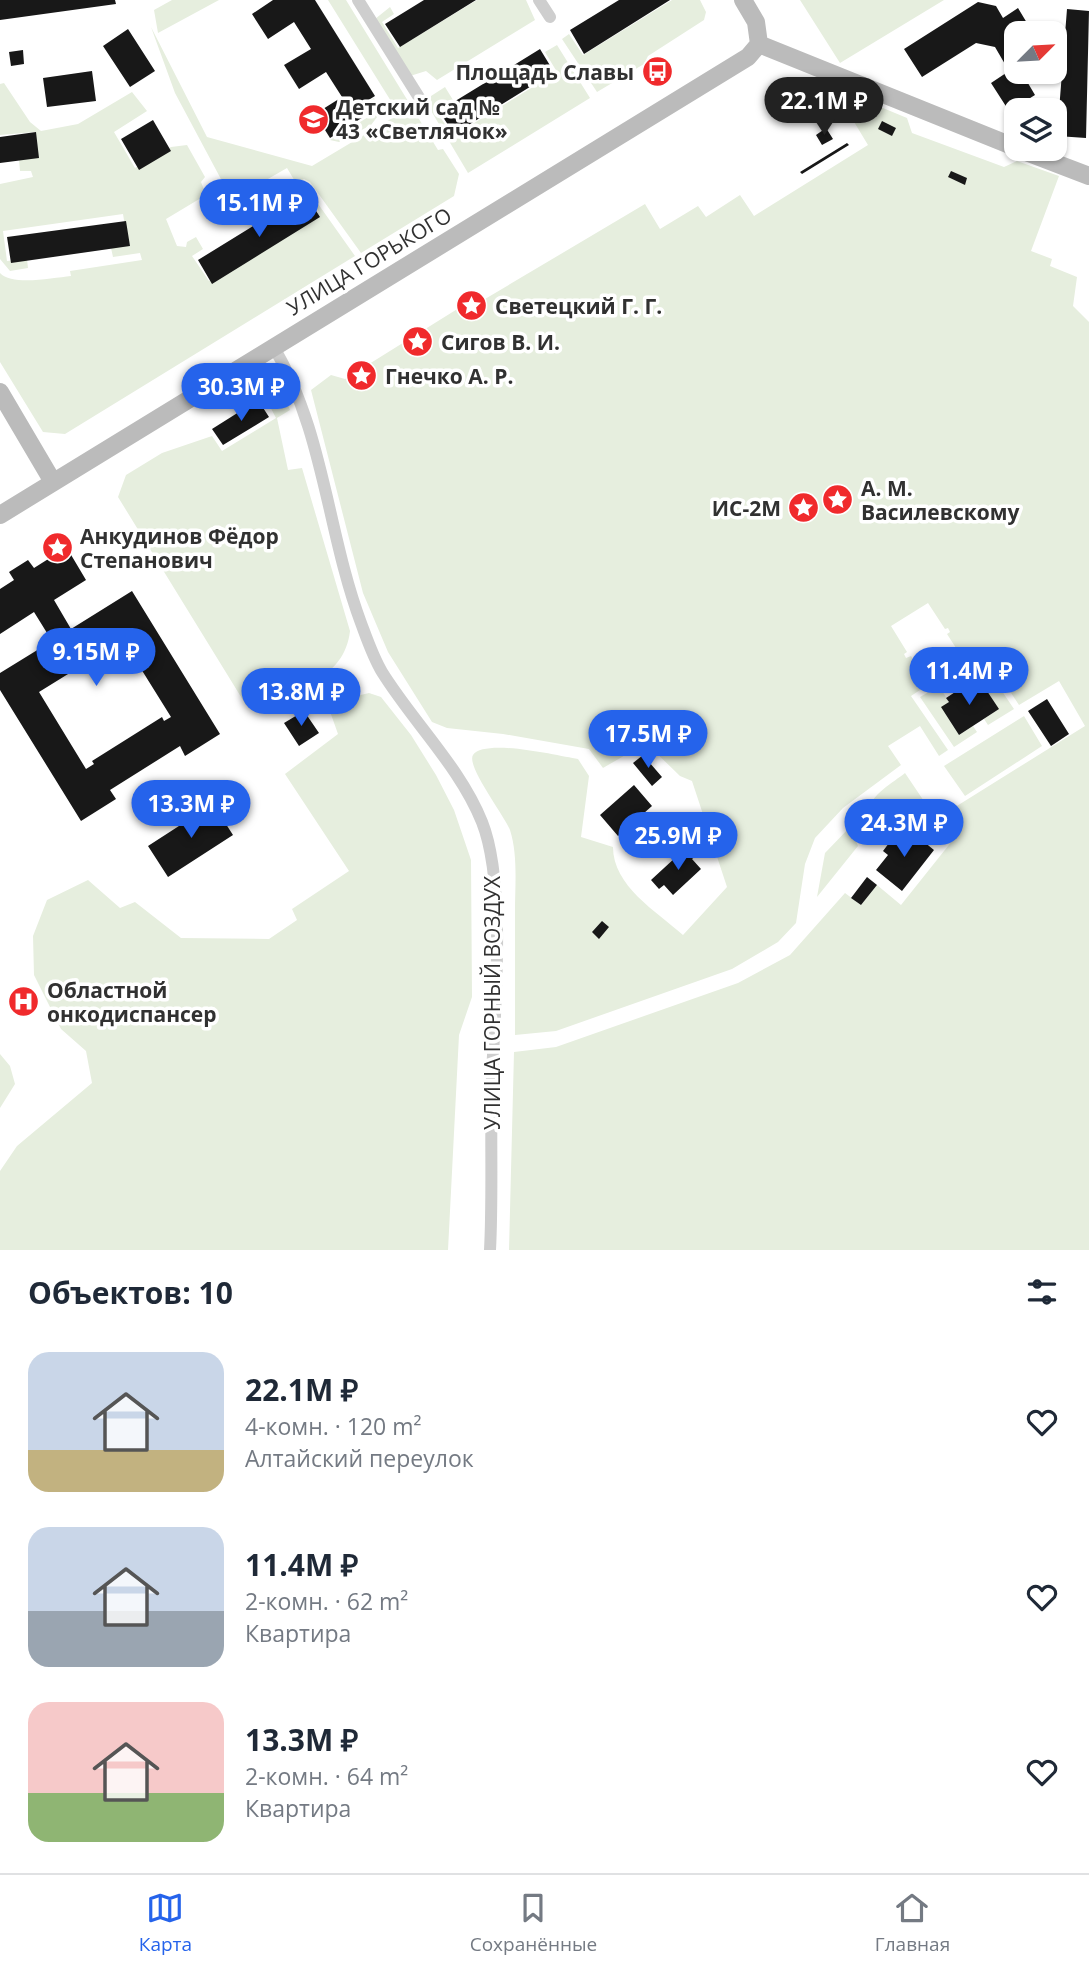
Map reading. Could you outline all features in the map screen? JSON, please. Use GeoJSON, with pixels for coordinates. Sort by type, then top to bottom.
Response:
{"type":"FeatureCollection","features":[{"type":"Feature","properties":{"kind":"main road"},"geometry":{"type":"LineString","coordinates":[[743,0],[756,22],[760,44],[1004,143]]}},
{"type":"Feature","properties":{"kind":"main road","name":"УЛИЦА ГОРЬКОГО"},"geometry":{"type":"LineString","coordinates":[[0,515],[748,57],[760,44]]}},
{"type":"Feature","properties":{"kind":"main road"},"geometry":{"type":"LineString","coordinates":[[1050,161],[1089,176]]}},
{"type":"Feature","properties":{"kind":"main road"},"geometry":{"type":"LineString","coordinates":[[0,391],[53,482]]}},
{"type":"Feature","properties":{"kind":"street"},"geometry":{"type":"LineString","coordinates":[[358,0],[420,99]]}},
{"type":"Feature","properties":{"kind":"street"},"geometry":{"type":"LineString","coordinates":[[538,0],[550,18]]}},
{"type":"Feature","properties":{"kind":"street","name":"УЛИЦА ГОРНЫЙ ВОЗДУХ"},"geometry":{"type":"LineString","coordinates":[[273,346],[295,386],[319,464],[349,588],[381,670],[453,773],[481,818],[488,839],[494,864],[495,937],[490,1250]]}},
{"type":"Feature","properties":{"kind":"green space"},"geometry":{"type":"Polygon","coordinates":[[[172,0],[219,0],[158,33],[154,10],[172,0]]]}},
{"type":"Feature","properties":{"kind":"green space"},"geometry":{"type":"Polygon","coordinates":[[[328,0],[346,0],[438,150],[443,149],[459,174],[454,196],[361,253],[310,182],[304,179],[296,183],[287,168],[240,195],[230,196],[175,93],[151,27],[207,137],[312,166],[399,114],[328,0]]]}},
{"type":"Feature","properties":{"kind":"green space"},"geometry":{"type":"Polygon","coordinates":[[[477,0],[526,0],[535,20],[437,80],[426,71],[410,76],[375,19],[390,7],[394,14],[382,22],[398,48],[477,0]]]}},
{"type":"Feature","properties":{"kind":"green space"},"geometry":{"type":"Polygon","coordinates":[[[672,0],[700,0],[706,12],[704,20],[648,56],[644,64],[597,92],[562,39],[569,34],[583,55],[672,0]]]}},
{"type":"Feature","properties":{"kind":"green space"},"geometry":{"type":"Polygon","coordinates":[[[800,0],[944,0],[840,63],[800,0]]]}},
{"type":"Feature","properties":{"kind":"green space"},"geometry":{"type":"Polygon","coordinates":[[[557,45],[590,98],[468,173],[430,109],[431,96],[445,87],[453,100],[436,111],[453,136],[557,72],[545,52],[557,45]]]}},
{"type":"Feature","properties":{"kind":"green space"},"geometry":{"type":"Polygon","coordinates":[[[4,83],[30,122],[41,131],[78,124],[132,92],[147,111],[114,132],[135,168],[171,147],[187,145],[205,177],[201,182],[206,195],[166,219],[177,246],[186,247],[187,242],[196,237],[203,249],[192,256],[209,281],[319,212],[303,186],[298,187],[304,184],[355,256],[65,434],[43,432],[0,362],[0,273],[13,279],[43,279],[71,276],[70,271],[142,260],[140,253],[113,257],[111,248],[128,245],[123,214],[3,231],[7,261],[27,259],[28,268],[10,271],[0,259],[0,184],[33,177],[31,171],[20,171],[19,160],[38,156],[35,132],[0,135],[0,84],[4,83]]]}},
{"type":"Feature","properties":{"kind":"green space"},"geometry":{"type":"Polygon","coordinates":[[[374,98],[381,112],[371,125],[339,142],[330,140],[370,116],[363,104],[374,98]]]}},
{"type":"Feature","properties":{"kind":"green space"},"geometry":{"type":"Polygon","coordinates":[[[859,98],[907,118],[912,133],[1004,167],[1017,161],[1059,176],[1031,251],[1052,259],[1050,266],[1077,277],[1073,306],[1089,322],[1089,1250],[509,1250],[514,1052],[556,1047],[738,983],[790,955],[845,893],[861,905],[877,885],[901,905],[952,841],[948,829],[934,828],[918,808],[892,839],[875,825],[869,813],[870,806],[879,793],[905,773],[936,819],[1085,726],[1059,681],[1019,705],[984,652],[965,662],[947,634],[950,632],[948,628],[945,629],[928,603],[891,626],[907,652],[904,654],[906,658],[911,656],[929,684],[911,696],[948,750],[939,756],[920,726],[888,746],[901,765],[843,808],[815,838],[805,864],[796,923],[778,942],[732,969],[556,1031],[515,1035],[514,850],[510,830],[480,780],[472,761],[473,755],[480,750],[506,748],[578,759],[589,776],[581,837],[613,847],[620,874],[628,886],[683,935],[727,887],[692,781],[680,776],[646,743],[603,768],[589,749],[503,734],[447,728],[432,722],[388,652],[363,593],[311,390],[331,375],[345,379],[475,298],[485,299],[645,204],[660,229],[698,206],[706,217],[740,195],[754,216],[868,145],[845,107],[859,98]]]}},
{"type":"Feature","properties":{"kind":"green space"},"geometry":{"type":"Polygon","coordinates":[[[282,389],[290,410],[277,418],[288,470],[302,468],[350,631],[346,649],[326,674],[296,689],[246,705],[118,497],[126,475],[162,453],[212,436],[222,451],[276,418],[266,399],[282,389]]]}},
{"type":"Feature","properties":{"kind":"green space"},"geometry":{"type":"Polygon","coordinates":[[[981,660],[1014,709],[988,725],[984,719],[998,709],[981,682],[972,687],[962,672],[981,660]]]}},
{"type":"Feature","properties":{"kind":"green space"},"geometry":{"type":"Polygon","coordinates":[[[939,686],[949,702],[959,735],[973,726],[977,732],[954,747],[920,697],[939,686]]]}},
{"type":"Feature","properties":{"kind":"green space"},"geometry":{"type":"Polygon","coordinates":[[[369,693],[381,697],[411,735],[436,775],[454,810],[471,860],[472,997],[459,1035],[448,1250],[0,1250],[0,1171],[17,1146],[92,1083],[86,1051],[61,1029],[34,975],[33,936],[47,900],[88,880],[120,908],[135,902],[181,938],[269,939],[297,920],[292,909],[349,871],[285,774],[338,734],[327,703],[369,693]]]}},
{"type":"Feature","properties":{"kind":"green space"},"geometry":{"type":"Polygon","coordinates":[[[1024,716],[1042,746],[965,796],[944,766],[1024,716]]]}},
{"type":"Feature","properties":{"kind":"green space"},"geometry":{"type":"Polygon","coordinates":[[[850,827],[858,846],[817,897],[825,853],[850,827]]]}},
{"type":"Feature","properties":{"kind":"green space"},"geometry":{"type":"Polygon","coordinates":[[[0,1054],[10,1066],[15,1084],[0,1108],[0,1054]]]}},
{"type":"Feature","properties":{"kind":"building"},"geometry":{"type":"Polygon","coordinates":[[[0,0],[115,0],[116,4],[0,20],[0,0]]]}},
{"type":"Feature","properties":{"kind":"building"},"geometry":{"type":"Polygon","coordinates":[[[273,0],[315,0],[375,96],[362,104],[368,114],[330,138],[315,114],[342,97],[326,72],[299,89],[284,65],[311,49],[294,22],[268,39],[252,14],[273,0]]]}},
{"type":"Feature","properties":{"kind":"building"},"geometry":{"type":"Polygon","coordinates":[[[424,0],[476,0],[400,47],[385,24],[424,0]]]}},
{"type":"Feature","properties":{"kind":"building"},"geometry":{"type":"Polygon","coordinates":[[[619,0],[670,0],[584,54],[570,30],[619,0]]]}},
{"type":"Feature","properties":{"kind":"building"},"geometry":{"type":"Polygon","coordinates":[[[978,2],[996,6],[1003,18],[1018,8],[1026,21],[1004,21],[1004,62],[995,47],[976,43],[922,77],[904,49],[978,2]]]}},
{"type":"Feature","properties":{"kind":"building"},"geometry":{"type":"Polygon","coordinates":[[[1067,9],[1089,11],[1086,138],[1067,137],[1067,98],[1060,98],[1061,84],[1068,84],[1067,9]]]}},
{"type":"Feature","properties":{"kind":"building"},"geometry":{"type":"Polygon","coordinates":[[[128,29],[155,71],[130,87],[103,46],[128,29]]]}},
{"type":"Feature","properties":{"kind":"building"},"geometry":{"type":"Polygon","coordinates":[[[540,49],[554,72],[454,134],[439,111],[540,49]]]}},
{"type":"Feature","properties":{"kind":"building"},"geometry":{"type":"Polygon","coordinates":[[[23,50],[24,64],[11,66],[9,52],[23,50]]]}},
{"type":"Feature","properties":{"kind":"building"},"geometry":{"type":"Polygon","coordinates":[[[92,71],[96,101],[47,107],[43,78],[92,71]]]}},
{"type":"Feature","properties":{"kind":"building"},"geometry":{"type":"Polygon","coordinates":[[[1004,74],[1004,84],[1028,84],[1035,95],[1030,98],[1004,98],[1004,103],[991,83],[1004,74]]]}},
{"type":"Feature","properties":{"kind":"building"},"geometry":{"type":"Polygon","coordinates":[[[153,120],[171,151],[139,170],[121,139],[153,120]]]}},
{"type":"Feature","properties":{"kind":"building"},"geometry":{"type":"Polygon","coordinates":[[[882,121],[896,128],[892,136],[878,129],[882,121]]]}},
{"type":"Feature","properties":{"kind":"building"},"geometry":{"type":"Polygon","coordinates":[[[826,128],[833,139],[822,145],[816,135],[826,128]]]}},
{"type":"Feature","properties":{"kind":"building"},"geometry":{"type":"Polygon","coordinates":[[[36,132],[39,158],[0,163],[0,137],[36,132]]]}},
{"type":"Feature","properties":{"kind":"building"},"geometry":{"type":"Polygon","coordinates":[[[847,143],[849,145],[802,174],[800,172],[847,143]]]}},
{"type":"Feature","properties":{"kind":"building"},"geometry":{"type":"Polygon","coordinates":[[[951,171],[967,178],[965,185],[948,177],[951,171]]]}},
{"type":"Feature","properties":{"kind":"building"},"geometry":{"type":"Polygon","coordinates":[[[305,194],[320,217],[212,284],[198,260],[305,194]]]}},
{"type":"Feature","properties":{"kind":"building"},"geometry":{"type":"Polygon","coordinates":[[[126,221],[130,246],[11,263],[7,237],[126,221]]]}},
{"type":"Feature","properties":{"kind":"building"},"geometry":{"type":"Polygon","coordinates":[[[258,400],[269,417],[223,445],[212,429],[258,400]]]}},
{"type":"Feature","properties":{"kind":"building"},"geometry":{"type":"Polygon","coordinates":[[[64,543],[86,580],[54,600],[71,629],[132,591],[220,734],[185,756],[180,746],[110,790],[116,799],[81,821],[0,690],[0,673],[52,641],[34,612],[0,634],[0,589],[14,580],[9,572],[28,560],[34,568],[53,556],[50,552],[64,543]],[[123,640],[39,692],[86,769],[94,764],[92,761],[162,717],[164,721],[171,717],[123,640]]]}},
{"type":"Feature","properties":{"kind":"building"},"geometry":{"type":"Polygon","coordinates":[[[981,682],[999,709],[959,735],[941,707],[949,702],[946,698],[969,683],[972,687],[981,682]]]}},
{"type":"Feature","properties":{"kind":"building"},"geometry":{"type":"Polygon","coordinates":[[[1047,699],[1069,734],[1051,746],[1028,711],[1047,699]]]}},
{"type":"Feature","properties":{"kind":"building"},"geometry":{"type":"Polygon","coordinates":[[[304,711],[319,733],[299,746],[284,723],[304,711]]]}},
{"type":"Feature","properties":{"kind":"building"},"geometry":{"type":"Polygon","coordinates":[[[643,755],[662,777],[652,786],[633,763],[643,755]]]}},
{"type":"Feature","properties":{"kind":"building"},"geometry":{"type":"Polygon","coordinates":[[[634,785],[652,806],[618,836],[600,815],[634,785]]]}},
{"type":"Feature","properties":{"kind":"building"},"geometry":{"type":"Polygon","coordinates":[[[213,804],[233,835],[168,877],[148,846],[213,804]]]}},
{"type":"Feature","properties":{"kind":"building"},"geometry":{"type":"Polygon","coordinates":[[[908,829],[934,850],[902,891],[876,870],[888,855],[883,851],[892,839],[897,843],[908,829]]]}},
{"type":"Feature","properties":{"kind":"building"},"geometry":{"type":"Polygon","coordinates":[[[689,845],[697,855],[692,859],[701,869],[673,895],[664,885],[659,889],[651,880],[689,845]]]}},
{"type":"Feature","properties":{"kind":"building"},"geometry":{"type":"Polygon","coordinates":[[[867,877],[877,885],[861,905],[851,898],[867,877]]]}},
{"type":"Feature","properties":{"kind":"building"},"geometry":{"type":"Polygon","coordinates":[[[602,921],[609,927],[599,939],[592,932],[602,921]]]}},
{"type":"Feature","properties":{"kind":"place","name":"Площадь Славы"},"geometry":{"type":"Point","coordinates":[657,72]}},
{"type":"Feature","properties":{"kind":"place","name":"Детский сад № 43 «Светлячок»"},"geometry":{"type":"Point","coordinates":[313,119]}},
{"type":"Feature","properties":{"kind":"place","name":"Светецкий Г. Г."},"geometry":{"type":"Point","coordinates":[472,306]}},
{"type":"Feature","properties":{"kind":"place","name":"Сигов В. И."},"geometry":{"type":"Point","coordinates":[418,342]}},
{"type":"Feature","properties":{"kind":"place","name":"Гнечко А. Р."},"geometry":{"type":"Point","coordinates":[362,376]}},
{"type":"Feature","properties":{"kind":"place","name":"А. М. Василевскому"},"geometry":{"type":"Point","coordinates":[838,500]}},
{"type":"Feature","properties":{"kind":"place","name":"ИС-2М"},"geometry":{"type":"Point","coordinates":[804,508]}},
{"type":"Feature","properties":{"kind":"place","name":"Анкудинов Фёдор Степанович"},"geometry":{"type":"Point","coordinates":[57,548]}},
{"type":"Feature","properties":{"kind":"place","name":"Областной онкодиспансер"},"geometry":{"type":"Point","coordinates":[24,1002]}}]}
